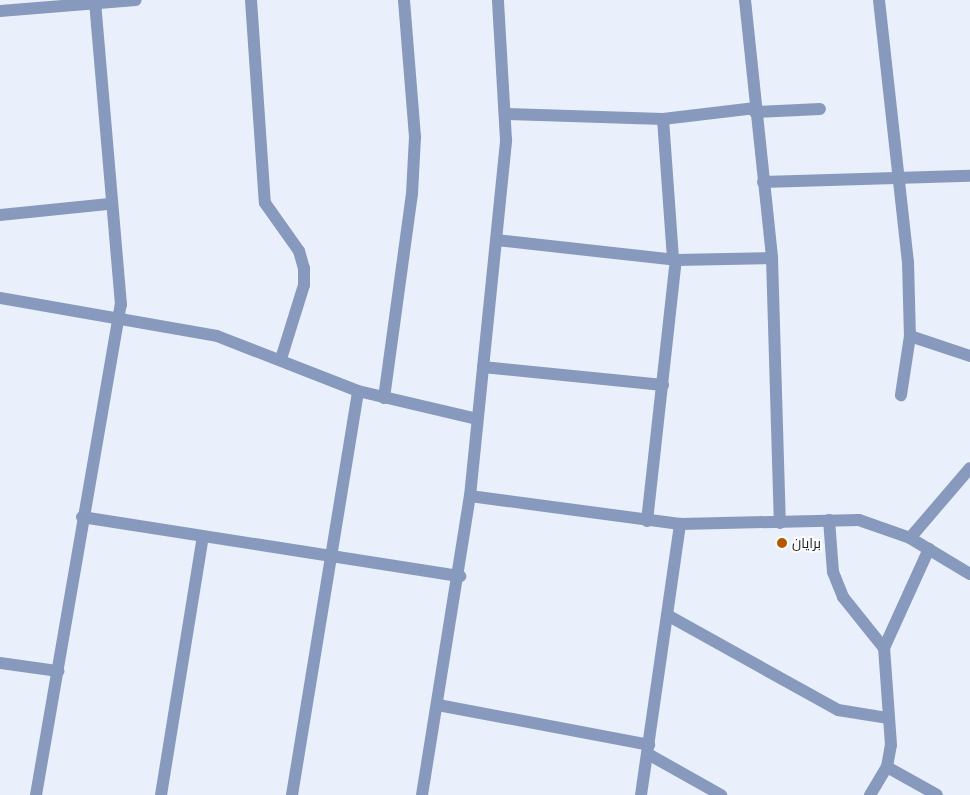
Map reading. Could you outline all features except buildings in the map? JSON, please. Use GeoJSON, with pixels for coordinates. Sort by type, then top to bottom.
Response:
{"type":"FeatureCollection","features":[{"type":"Feature","properties":{"kind":"street"},"geometry":{"type":"LineString","coordinates":[[0,11],[95,1],[136,0]]}},
{"type":"Feature","properties":{"kind":"street"},"geometry":{"type":"LineString","coordinates":[[251,0],[265,203],[300,252],[304,268],[304,285],[281,359]]}},
{"type":"Feature","properties":{"kind":"street"},"geometry":{"type":"LineString","coordinates":[[384,398],[412,194],[415,137],[404,0]]}},
{"type":"Feature","properties":{"kind":"street"},"geometry":{"type":"LineString","coordinates":[[422,795],[460,576],[496,240],[507,114],[498,0]]}},
{"type":"Feature","properties":{"kind":"street"},"geometry":{"type":"LineString","coordinates":[[745,0],[755,110],[772,258],[780,523]]}},
{"type":"Feature","properties":{"kind":"street"},"geometry":{"type":"LineString","coordinates":[[879,0],[899,175],[910,336],[901,395]]}},
{"type":"Feature","properties":{"kind":"street"},"geometry":{"type":"LineString","coordinates":[[36,795],[82,517],[121,305],[109,204],[95,1]]}},
{"type":"Feature","properties":{"kind":"street"},"geometry":{"type":"LineString","coordinates":[[507,114],[663,118],[755,110],[820,109]]}},
{"type":"Feature","properties":{"kind":"street"},"geometry":{"type":"LineString","coordinates":[[647,521],[675,260],[663,118]]}},
{"type":"Feature","properties":{"kind":"street"},"geometry":{"type":"LineString","coordinates":[[763,182],[899,175],[970,176]]}},
{"type":"Feature","properties":{"kind":"street"},"geometry":{"type":"LineString","coordinates":[[0,215],[109,204]]}},
{"type":"Feature","properties":{"kind":"street"},"geometry":{"type":"LineString","coordinates":[[496,240],[675,260],[772,258]]}},
{"type":"Feature","properties":{"kind":"street"},"geometry":{"type":"LineString","coordinates":[[0,298],[217,336],[281,359],[358,391],[477,419]]}},
{"type":"Feature","properties":{"kind":"street"},"geometry":{"type":"LineString","coordinates":[[910,336],[970,356]]}},
{"type":"Feature","properties":{"kind":"street"},"geometry":{"type":"LineString","coordinates":[[483,368],[663,385]]}},
{"type":"Feature","properties":{"kind":"street"},"geometry":{"type":"LineString","coordinates":[[292,795],[329,555],[358,391]]}},
{"type":"Feature","properties":{"kind":"street"},"geometry":{"type":"LineString","coordinates":[[910,538],[970,468]]}},
{"type":"Feature","properties":{"kind":"street"},"geometry":{"type":"LineString","coordinates":[[470,496],[680,524],[780,523],[829,520],[884,525],[910,538],[970,574]]}},
{"type":"Feature","properties":{"kind":"street"},"geometry":{"type":"LineString","coordinates":[[82,517],[460,576]]}},
{"type":"Feature","properties":{"kind":"street"},"geometry":{"type":"LineString","coordinates":[[829,520],[833,572],[843,597],[884,648]]}},
{"type":"Feature","properties":{"kind":"street"},"geometry":{"type":"LineString","coordinates":[[641,795],[669,616],[680,524]]}},
{"type":"Feature","properties":{"kind":"street"},"geometry":{"type":"LineString","coordinates":[[161,795],[203,537]]}},
{"type":"Feature","properties":{"kind":"street"},"geometry":{"type":"LineString","coordinates":[[870,795],[887,767],[888,718],[884,648],[929,549]]}},
{"type":"Feature","properties":{"kind":"street"},"geometry":{"type":"LineString","coordinates":[[669,616],[838,710],[888,718]]}},
{"type":"Feature","properties":{"kind":"street"},"geometry":{"type":"LineString","coordinates":[[0,663],[58,671]]}},
{"type":"Feature","properties":{"kind":"street"},"geometry":{"type":"LineString","coordinates":[[438,705],[648,749],[721,795]]}},
{"type":"Feature","properties":{"kind":"street"},"geometry":{"type":"LineString","coordinates":[[887,767],[937,795]]}},
{"type":"Feature","properties":{"kind":"place","name":"برايان"},"geometry":{"type":"Point","coordinates":[782,543]}}]}
